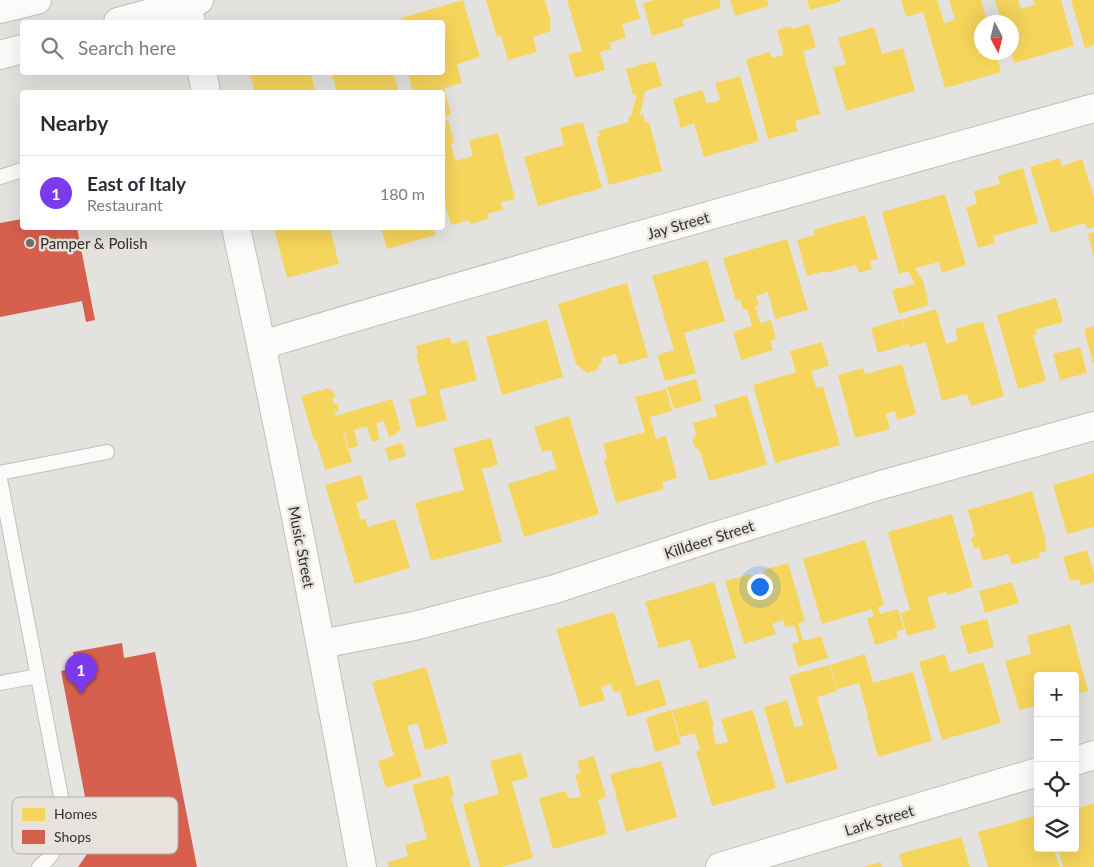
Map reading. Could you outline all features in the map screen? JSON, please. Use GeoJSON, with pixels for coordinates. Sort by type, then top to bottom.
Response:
{"type":"FeatureCollection","features":[{"type":"Feature","properties":{"kind":"street"},"geometry":{"type":"LineString","coordinates":[[0,9],[37,0]]}},
{"type":"Feature","properties":{"kind":"street"},"geometry":{"type":"LineString","coordinates":[[127,20],[191,6]]}},
{"type":"Feature","properties":{"kind":"street"},"geometry":{"type":"LineString","coordinates":[[0,55],[20,50]]}},
{"type":"Feature","properties":{"kind":"street"},"geometry":{"type":"LineString","coordinates":[[203,75],[206,90]]}},
{"type":"Feature","properties":{"kind":"street","name":"Jay Street"},"geometry":{"type":"LineString","coordinates":[[262,345],[564,257],[1094,108]]}},
{"type":"Feature","properties":{"kind":"street","name":"Music Street"},"geometry":{"type":"LineString","coordinates":[[236,230],[262,345],[321,644],[362,867]]}},
{"type":"Feature","properties":{"kind":"street","name":"Killdeer Street"},"geometry":{"type":"LineString","coordinates":[[321,644],[414,626],[555,589],[881,485],[1094,426]]}},
{"type":"Feature","properties":{"kind":"street"},"geometry":{"type":"LineString","coordinates":[[1079,759],[1094,755]]}},
{"type":"Feature","properties":{"kind":"street","name":"Lark Street"},"geometry":{"type":"LineString","coordinates":[[720,867],[1034,773]]}},
{"type":"Feature","properties":{"kind":"lane"},"geometry":{"type":"LineString","coordinates":[[0,176],[20,171]]}},
{"type":"Feature","properties":{"kind":"lane"},"geometry":{"type":"LineString","coordinates":[[0,473],[107,452]]}},
{"type":"Feature","properties":{"kind":"lane"},"geometry":{"type":"LineString","coordinates":[[0,479],[61,797]]}},
{"type":"Feature","properties":{"kind":"lane"},"geometry":{"type":"LineString","coordinates":[[0,683],[38,676]]}},
{"type":"Feature","properties":{"kind":"lane"},"geometry":{"type":"LineString","coordinates":[[39,867],[52,854]]}},
{"type":"Feature","properties":{"kind":"building: Homes"},"geometry":{"type":"Polygon","coordinates":[[[463,0],[480,57],[457,64],[462,83],[444,88],[445,90],[412,90],[408,75],[445,75],[445,20],[402,20],[401,18],[463,0]]]}},
{"type":"Feature","properties":{"kind":"building: Homes"},"geometry":{"type":"Polygon","coordinates":[[[486,0],[545,0],[551,22],[549,23],[551,31],[533,37],[537,52],[508,60],[501,36],[497,37],[486,0]]]}},
{"type":"Feature","properties":{"kind":"building: Homes"},"geometry":{"type":"Polygon","coordinates":[[[567,0],[635,0],[640,19],[622,24],[626,38],[609,43],[611,49],[600,52],[605,70],[575,78],[568,54],[582,51],[567,0]]]}},
{"type":"Feature","properties":{"kind":"building: Homes"},"geometry":{"type":"Polygon","coordinates":[[[654,0],[719,0],[721,8],[682,20],[684,26],[652,36],[643,3],[654,0]]]}},
{"type":"Feature","properties":{"kind":"building: Homes"},"geometry":{"type":"Polygon","coordinates":[[[730,0],[767,0],[769,6],[735,16],[730,0]]]}},
{"type":"Feature","properties":{"kind":"building: Homes"},"geometry":{"type":"Polygon","coordinates":[[[807,0],[840,0],[840,2],[810,10],[807,0]]]}},
{"type":"Feature","properties":{"kind":"building: Homes"},"geometry":{"type":"Polygon","coordinates":[[[901,0],[937,0],[944,23],[955,20],[949,0],[981,0],[985,15],[974,15],[974,60],[998,60],[1001,72],[945,88],[923,12],[906,17],[901,0]]]}},
{"type":"Feature","properties":{"kind":"building: Homes"},"geometry":{"type":"Polygon","coordinates":[[[995,0],[1018,0],[1021,9],[1035,4],[1033,0],[1061,0],[1074,46],[1014,63],[1013,60],[1019,60],[1019,15],[1000,15],[995,0]]]}},
{"type":"Feature","properties":{"kind":"building: Homes"},"geometry":{"type":"Polygon","coordinates":[[[1071,0],[1094,0],[1094,45],[1085,48],[1071,0]]]}},
{"type":"Feature","properties":{"kind":"building: Homes"},"geometry":{"type":"Polygon","coordinates":[[[809,24],[816,47],[803,51],[820,114],[795,121],[798,131],[768,139],[746,59],[770,52],[772,58],[784,55],[777,30],[791,26],[792,29],[809,24]]]}},
{"type":"Feature","properties":{"kind":"building: Homes"},"geometry":{"type":"Polygon","coordinates":[[[874,27],[882,54],[903,48],[915,91],[846,111],[833,67],[846,64],[838,38],[874,27]]]}},
{"type":"Feature","properties":{"kind":"building: Homes"},"geometry":{"type":"Polygon","coordinates":[[[655,61],[662,86],[645,91],[640,115],[643,114],[645,123],[649,122],[662,171],[609,185],[596,137],[600,136],[598,131],[629,122],[628,117],[631,116],[637,94],[633,95],[626,69],[655,61]]]}},
{"type":"Feature","properties":{"kind":"building: Homes"},"geometry":{"type":"Polygon","coordinates":[[[250,75],[311,75],[315,90],[254,90],[250,75]]]}},
{"type":"Feature","properties":{"kind":"building: Homes"},"geometry":{"type":"Polygon","coordinates":[[[332,75],[394,75],[398,90],[336,90],[332,75]]]}},
{"type":"Feature","properties":{"kind":"building: Homes"},"geometry":{"type":"Polygon","coordinates":[[[740,76],[759,141],[704,157],[694,123],[681,128],[673,99],[702,90],[707,104],[720,100],[715,83],[740,76]]]}},
{"type":"Feature","properties":{"kind":"building: Homes"},"geometry":{"type":"Polygon","coordinates":[[[445,92],[451,114],[445,116],[445,92]]]}},
{"type":"Feature","properties":{"kind":"building: Homes"},"geometry":{"type":"Polygon","coordinates":[[[448,120],[454,143],[451,144],[455,161],[473,156],[469,140],[498,133],[515,199],[501,202],[503,210],[487,214],[489,219],[470,224],[469,220],[451,225],[445,204],[445,121],[448,120]]]}},
{"type":"Feature","properties":{"kind":"building: Homes"},"geometry":{"type":"Polygon","coordinates":[[[583,122],[602,188],[538,206],[524,157],[564,145],[560,128],[583,122]]]}},
{"type":"Feature","properties":{"kind":"building: Homes"},"geometry":{"type":"Polygon","coordinates":[[[1060,158],[1062,166],[1082,159],[1094,197],[1094,227],[1087,229],[1085,223],[1051,233],[1030,167],[1060,158]]]}},
{"type":"Feature","properties":{"kind":"building: Homes"},"geometry":{"type":"Polygon","coordinates":[[[1023,168],[1038,223],[993,236],[995,243],[978,248],[966,207],[977,204],[974,191],[1000,184],[998,176],[1023,168]]]}},
{"type":"Feature","properties":{"kind":"building: Homes"},"geometry":{"type":"Polygon","coordinates":[[[945,194],[966,265],[942,273],[939,262],[915,268],[923,281],[929,305],[899,314],[892,290],[915,284],[908,271],[899,274],[882,212],[945,194]]]}},
{"type":"Feature","properties":{"kind":"building: Homes"},"geometry":{"type":"Polygon","coordinates":[[[865,215],[878,259],[870,261],[872,269],[859,273],[856,265],[807,276],[797,240],[815,235],[813,230],[865,215]]]}},
{"type":"Feature","properties":{"kind":"building: Homes"},"geometry":{"type":"Polygon","coordinates":[[[275,230],[330,230],[339,264],[287,278],[275,230]]]}},
{"type":"Feature","properties":{"kind":"building: Homes"},"geometry":{"type":"Polygon","coordinates":[[[382,230],[434,230],[436,235],[387,249],[382,230]]]}},
{"type":"Feature","properties":{"kind":"building: Homes"},"geometry":{"type":"Polygon","coordinates":[[[1094,232],[1094,255],[1093,255],[1088,234],[1094,232]]]}},
{"type":"Feature","properties":{"kind":"building: Homes"},"geometry":{"type":"Polygon","coordinates":[[[787,239],[808,310],[775,319],[768,292],[756,296],[759,305],[755,306],[760,323],[771,320],[776,339],[770,341],[773,350],[741,360],[733,332],[752,326],[747,309],[743,310],[740,299],[736,301],[723,258],[787,239]]]}},
{"type":"Feature","properties":{"kind":"building: Homes"},"geometry":{"type":"Polygon","coordinates":[[[707,260],[725,321],[684,333],[696,373],[665,381],[657,355],[674,350],[652,276],[707,260]]]}},
{"type":"Feature","properties":{"kind":"building: Homes"},"geometry":{"type":"Polygon","coordinates":[[[627,283],[648,357],[619,365],[616,354],[601,358],[602,361],[597,370],[587,373],[576,364],[558,304],[627,283]]]}},
{"type":"Feature","properties":{"kind":"building: Homes"},"geometry":{"type":"Polygon","coordinates":[[[1056,298],[1063,322],[1035,330],[1037,335],[1033,335],[1046,381],[1018,389],[997,315],[1056,298]]]}},
{"type":"Feature","properties":{"kind":"building: Homes"},"geometry":{"type":"Polygon","coordinates":[[[936,309],[946,344],[958,340],[955,329],[983,321],[1004,396],[971,406],[967,394],[942,401],[926,342],[909,347],[909,344],[878,353],[871,328],[901,319],[906,335],[902,319],[936,309]]]}},
{"type":"Feature","properties":{"kind":"building: Homes"},"geometry":{"type":"Polygon","coordinates":[[[547,320],[563,377],[502,395],[486,337],[547,320]]]}},
{"type":"Feature","properties":{"kind":"building: Homes"},"geometry":{"type":"Polygon","coordinates":[[[1094,326],[1094,363],[1093,363],[1084,329],[1094,326]]]}},
{"type":"Feature","properties":{"kind":"building: Homes"},"geometry":{"type":"Polygon","coordinates":[[[450,337],[452,344],[467,340],[477,380],[439,390],[447,420],[417,428],[409,399],[427,394],[416,355],[418,354],[416,346],[450,337]]]}},
{"type":"Feature","properties":{"kind":"building: Homes"},"geometry":{"type":"Polygon","coordinates":[[[822,342],[829,366],[811,371],[816,388],[823,386],[840,445],[775,463],[753,385],[796,372],[790,351],[822,342]]]}},
{"type":"Feature","properties":{"kind":"building: Homes"},"geometry":{"type":"Polygon","coordinates":[[[1080,347],[1087,373],[1060,380],[1053,354],[1080,347]]]}},
{"type":"Feature","properties":{"kind":"building: Homes"},"geometry":{"type":"Polygon","coordinates":[[[902,364],[916,414],[897,420],[895,411],[886,414],[890,429],[855,438],[838,375],[863,368],[865,374],[902,364]]]}},
{"type":"Feature","properties":{"kind":"building: Homes"},"geometry":{"type":"Polygon","coordinates":[[[696,379],[702,401],[674,409],[667,387],[696,379]]]}},
{"type":"Feature","properties":{"kind":"building: Homes"},"geometry":{"type":"Polygon","coordinates":[[[329,388],[330,391],[333,390],[335,397],[332,398],[334,405],[337,403],[339,411],[334,412],[336,416],[392,399],[401,430],[389,437],[384,421],[376,423],[380,440],[372,442],[367,426],[354,430],[358,446],[349,449],[344,432],[352,462],[325,470],[316,440],[314,441],[301,396],[329,388]]]}},
{"type":"Feature","properties":{"kind":"building: Homes"},"geometry":{"type":"Polygon","coordinates":[[[666,389],[672,411],[650,417],[656,439],[666,436],[677,478],[662,482],[664,489],[616,503],[604,460],[607,458],[603,444],[645,432],[635,397],[666,389]]]}},
{"type":"Feature","properties":{"kind":"building: Homes"},"geometry":{"type":"Polygon","coordinates":[[[747,395],[767,465],[709,481],[700,451],[695,447],[692,440],[696,435],[693,423],[717,416],[714,405],[747,395]]]}},
{"type":"Feature","properties":{"kind":"building: Homes"},"geometry":{"type":"Polygon","coordinates":[[[569,416],[599,514],[524,537],[508,484],[557,469],[551,450],[542,452],[534,427],[569,416]]]}},
{"type":"Feature","properties":{"kind":"building: Homes"},"geometry":{"type":"Polygon","coordinates":[[[491,438],[498,465],[482,469],[502,542],[431,561],[415,503],[464,490],[453,448],[491,438]]]}},
{"type":"Feature","properties":{"kind":"building: Homes"},"geometry":{"type":"Polygon","coordinates":[[[402,443],[406,456],[389,461],[385,448],[402,443]]]}},
{"type":"Feature","properties":{"kind":"building: Homes"},"geometry":{"type":"Polygon","coordinates":[[[1094,473],[1094,527],[1067,534],[1053,485],[1094,473]]]}},
{"type":"Feature","properties":{"kind":"building: Homes"},"geometry":{"type":"Polygon","coordinates":[[[361,475],[368,499],[356,503],[361,520],[365,518],[368,527],[395,519],[410,568],[355,584],[325,485],[361,475]]]}},
{"type":"Feature","properties":{"kind":"building: Homes"},"geometry":{"type":"Polygon","coordinates":[[[1032,491],[1047,551],[1039,553],[1040,557],[1012,565],[1008,554],[983,561],[979,547],[974,549],[971,538],[975,536],[968,510],[1032,491]]]}},
{"type":"Feature","properties":{"kind":"building: Homes"},"geometry":{"type":"Polygon","coordinates":[[[952,514],[973,587],[947,595],[946,592],[927,597],[936,628],[907,636],[901,613],[910,610],[888,532],[952,514]]]}},
{"type":"Feature","properties":{"kind":"building: Homes"},"geometry":{"type":"Polygon","coordinates":[[[865,540],[884,605],[878,607],[880,614],[898,609],[904,629],[896,632],[898,638],[875,645],[867,618],[874,616],[872,609],[822,624],[803,559],[865,540]]]}},
{"type":"Feature","properties":{"kind":"building: Homes"},"geometry":{"type":"Polygon","coordinates":[[[1087,550],[1094,573],[1094,582],[1081,586],[1079,579],[1070,581],[1063,557],[1087,550]]]}},
{"type":"Feature","properties":{"kind":"building: Homes"},"geometry":{"type":"Polygon","coordinates":[[[788,563],[805,621],[798,623],[803,641],[821,636],[828,658],[798,667],[792,644],[799,642],[794,625],[785,627],[783,620],[772,624],[776,634],[744,644],[725,581],[751,574],[754,585],[767,582],[764,570],[788,563]]]}},
{"type":"Feature","properties":{"kind":"building: Homes"},"geometry":{"type":"Polygon","coordinates":[[[714,582],[736,658],[699,669],[690,640],[659,648],[645,602],[714,582]]]}},
{"type":"Feature","properties":{"kind":"building: Homes"},"geometry":{"type":"Polygon","coordinates":[[[1012,582],[1019,603],[985,613],[979,591],[1012,582]]]}},
{"type":"Feature","properties":{"kind":"building: Homes"},"geometry":{"type":"Polygon","coordinates":[[[614,612],[636,686],[659,679],[667,705],[627,717],[620,691],[614,693],[611,684],[601,687],[605,700],[580,707],[556,629],[614,612]]]}},
{"type":"Feature","properties":{"kind":"building: Homes"},"geometry":{"type":"Polygon","coordinates":[[[987,619],[994,647],[968,654],[960,626],[987,619]]]}},
{"type":"Feature","properties":{"kind":"building: Homes"},"geometry":{"type":"Polygon","coordinates":[[[1070,624],[1088,691],[1079,693],[1079,672],[1034,672],[1034,706],[1019,710],[1005,661],[1031,654],[1027,636],[1070,624]]]}},
{"type":"Feature","properties":{"kind":"building: Homes"},"geometry":{"type":"Polygon","coordinates":[[[865,654],[873,683],[913,672],[932,741],[878,757],[859,683],[837,689],[830,665],[865,654]]]}},
{"type":"Feature","properties":{"kind":"building: Homes"},"geometry":{"type":"Polygon","coordinates":[[[945,654],[950,672],[983,662],[1001,723],[942,740],[919,662],[945,654]]]}},
{"type":"Feature","properties":{"kind":"building: Homes"},"geometry":{"type":"Polygon","coordinates":[[[829,665],[837,691],[817,697],[838,769],[786,784],[764,707],[787,700],[795,728],[803,725],[789,676],[829,665]]]}},
{"type":"Feature","properties":{"kind":"building: Homes"},"geometry":{"type":"Polygon","coordinates":[[[426,667],[448,743],[425,750],[418,723],[407,726],[422,777],[386,788],[378,761],[394,756],[372,682],[426,667]]]}},
{"type":"Feature","properties":{"kind":"building: Homes"},"geometry":{"type":"Polygon","coordinates":[[[707,700],[714,727],[712,727],[716,745],[728,742],[721,719],[753,710],[776,788],[712,806],[696,751],[700,750],[695,733],[680,737],[672,710],[707,700]]]}},
{"type":"Feature","properties":{"kind":"building: Homes"},"geometry":{"type":"Polygon","coordinates":[[[671,710],[681,744],[655,752],[646,718],[671,710]]]}},
{"type":"Feature","properties":{"kind":"building: Homes"},"geometry":{"type":"Polygon","coordinates":[[[521,753],[528,777],[512,782],[533,858],[501,867],[480,867],[463,804],[499,794],[490,761],[521,753]]]}},
{"type":"Feature","properties":{"kind":"building: Homes"},"geometry":{"type":"Polygon","coordinates":[[[594,756],[606,797],[598,800],[607,834],[553,849],[539,798],[566,791],[569,799],[581,796],[575,775],[581,773],[577,761],[594,756]]]}},
{"type":"Feature","properties":{"kind":"building: Homes"},"geometry":{"type":"Polygon","coordinates":[[[661,761],[677,817],[626,832],[610,774],[661,761]]]}},
{"type":"Feature","properties":{"kind":"building: Homes"},"geometry":{"type":"Polygon","coordinates":[[[449,775],[454,796],[451,797],[471,867],[389,867],[388,862],[408,856],[405,845],[427,839],[412,785],[449,775]]]}},
{"type":"Feature","properties":{"kind":"building: Homes"},"geometry":{"type":"Polygon","coordinates":[[[1094,803],[1094,867],[1063,867],[1059,852],[1079,852],[1079,808],[1094,803]]]}},
{"type":"Feature","properties":{"kind":"building: Homes"},"geometry":{"type":"Polygon","coordinates":[[[1034,816],[1034,852],[1055,852],[1060,867],[988,867],[978,832],[1034,816]]]}},
{"type":"Feature","properties":{"kind":"building: Homes"},"geometry":{"type":"Polygon","coordinates":[[[961,837],[970,867],[903,867],[899,854],[961,837]]]}},
{"type":"Feature","properties":{"kind":"building: Homes"},"geometry":{"type":"Polygon","coordinates":[[[881,862],[882,867],[865,867],[865,866],[881,862]]]}},
{"type":"Feature","properties":{"kind":"building: Shops"},"geometry":{"type":"Polygon","coordinates":[[[20,219],[20,230],[77,230],[95,320],[86,322],[82,301],[0,317],[0,223],[20,219]]]}},
{"type":"Feature","properties":{"kind":"building: Shops"},"geometry":{"type":"Polygon","coordinates":[[[122,643],[124,658],[155,652],[197,867],[78,867],[87,854],[178,854],[178,797],[85,797],[61,671],[76,668],[73,652],[122,643]]]}},
{"type":"Feature","properties":{"kind":"place","name":"Pamper & Polish"},"geometry":{"type":"Point","coordinates":[30,243]}},
{"type":"Feature","properties":{"kind":"place","name":"East of Italy"},"geometry":{"type":"Point","coordinates":[81,694]}}]}
